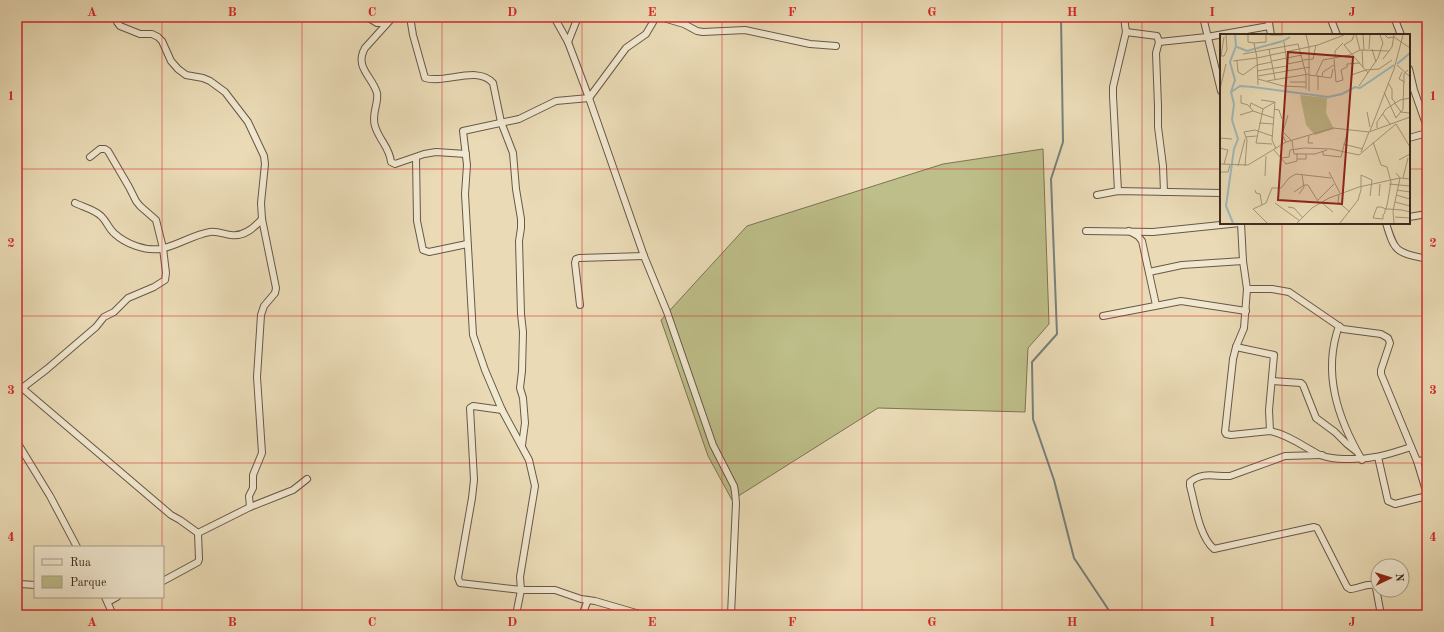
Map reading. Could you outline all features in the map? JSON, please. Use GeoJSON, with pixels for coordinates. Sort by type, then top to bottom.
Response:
{"type":"FeatureCollection","features":[{"type":"Feature","properties":{"kind":"street"},"geometry":{"type":"LineString","coordinates":[[117,17],[117,22],[120,26],[140,34],[152,34],[158,37],[162,41],[171,61],[186,75],[203,78],[210,81],[225,92],[248,122],[264,156],[265,164],[261,203],[262,219],[276,288],[275,293],[264,306],[261,315],[257,377],[262,453],[253,475],[253,488],[249,496],[250,508]]}},
{"type":"Feature","properties":{"kind":"street"},"geometry":{"type":"LineString","coordinates":[[367,17],[377,23],[386,23]]}},
{"type":"Feature","properties":{"kind":"street"},"geometry":{"type":"LineString","coordinates":[[393,17],[365,48],[360,60],[376,92],[377,98],[373,117],[377,134],[391,155],[393,164],[416,158],[424,154],[436,152],[466,154]]}},
{"type":"Feature","properties":{"kind":"street"},"geometry":{"type":"LineString","coordinates":[[410,17],[413,35],[425,78],[444,79],[470,74],[490,80],[493,83],[501,122],[512,153],[521,219],[519,241],[521,314],[523,332],[520,388],[523,398],[525,423],[522,445]]}},
{"type":"Feature","properties":{"kind":"street"},"geometry":{"type":"LineString","coordinates":[[554,17],[568,42],[589,98],[644,256],[666,312],[713,445],[736,492],[731,615]]}},
{"type":"Feature","properties":{"kind":"street"},"geometry":{"type":"LineString","coordinates":[[568,42],[578,17]]}},
{"type":"Feature","properties":{"kind":"street"},"geometry":{"type":"LineString","coordinates":[[516,615],[521,590],[520,577],[535,486],[529,460],[502,410],[485,370],[473,335],[465,194],[467,165],[463,130],[518,119],[556,101],[589,98],[626,48],[646,34],[656,17]]}},
{"type":"Feature","properties":{"kind":"street"},"geometry":{"type":"LineString","coordinates":[[1118,191],[1113,87],[1126,32],[1124,17]]}},
{"type":"Feature","properties":{"kind":"street"},"geometry":{"type":"LineString","coordinates":[[1203,17],[1220,87]]}},
{"type":"Feature","properties":{"kind":"street"},"geometry":{"type":"LineString","coordinates":[[1268,17],[1271,34]]}},
{"type":"Feature","properties":{"kind":"street"},"geometry":{"type":"LineString","coordinates":[[1330,17],[1337,34]]}},
{"type":"Feature","properties":{"kind":"street"},"geometry":{"type":"LineString","coordinates":[[1394,17],[1401,34]]}},
{"type":"Feature","properties":{"kind":"street"},"geometry":{"type":"LineString","coordinates":[[664,18],[703,32],[745,30],[810,44],[836,46]]}},
{"type":"Feature","properties":{"kind":"street"},"geometry":{"type":"LineString","coordinates":[[1225,34],[1269,26]]}},
{"type":"Feature","properties":{"kind":"street"},"geometry":{"type":"LineString","coordinates":[[1126,32],[1154,35],[1157,36],[1159,42],[1156,53],[1158,127],[1164,192]]}},
{"type":"Feature","properties":{"kind":"street"},"geometry":{"type":"LineString","coordinates":[[1159,42],[1220,35]]}},
{"type":"Feature","properties":{"kind":"street"},"geometry":{"type":"LineString","coordinates":[[1410,73],[1414,90],[1427,127]]}},
{"type":"Feature","properties":{"kind":"street"},"geometry":{"type":"LineString","coordinates":[[1410,138],[1427,133]]}},
{"type":"Feature","properties":{"kind":"street"},"geometry":{"type":"LineString","coordinates":[[90,157],[100,149],[105,148],[140,206],[156,220],[163,248],[166,273],[165,280],[154,287],[128,298],[114,312],[104,318],[96,328],[20,390],[171,515],[198,533],[200,559],[198,562],[164,580]]}},
{"type":"Feature","properties":{"kind":"street"},"geometry":{"type":"LineString","coordinates":[[416,158],[417,221],[423,250],[429,252],[467,244]]}},
{"type":"Feature","properties":{"kind":"street"},"geometry":{"type":"LineString","coordinates":[[1097,195],[1118,191],[1220,193]]}},
{"type":"Feature","properties":{"kind":"street"},"geometry":{"type":"LineString","coordinates":[[75,203],[99,214],[114,234],[131,244],[148,249],[163,248],[210,232],[236,235],[240,234],[255,227],[262,219]]}},
{"type":"Feature","properties":{"kind":"street"},"geometry":{"type":"LineString","coordinates":[[1410,216],[1427,214]]}},
{"type":"Feature","properties":{"kind":"street"},"geometry":{"type":"LineString","coordinates":[[1086,231],[1161,231],[1230,224]]}},
{"type":"Feature","properties":{"kind":"street"},"geometry":{"type":"LineString","coordinates":[[1240,224],[1247,290],[1246,311],[1244,328],[1236,347],[1229,392],[1226,434],[1231,435],[1270,431],[1291,438],[1322,455],[1337,459],[1362,460],[1378,457],[1411,447]]}},
{"type":"Feature","properties":{"kind":"street"},"geometry":{"type":"LineString","coordinates":[[1386,224],[1392,242],[1398,251],[1427,258]]}},
{"type":"Feature","properties":{"kind":"street"},"geometry":{"type":"LineString","coordinates":[[1128,231],[1138,236],[1142,241],[1156,304]]}},
{"type":"Feature","properties":{"kind":"street"},"geometry":{"type":"LineString","coordinates":[[580,305],[575,263],[576,259],[644,256]]}},
{"type":"Feature","properties":{"kind":"street"},"geometry":{"type":"LineString","coordinates":[[1149,272],[1182,265],[1243,261]]}},
{"type":"Feature","properties":{"kind":"street"},"geometry":{"type":"LineString","coordinates":[[1247,290],[1272,289],[1289,292],[1339,326],[1351,330],[1381,334],[1388,338],[1390,343],[1381,374],[1417,462],[1427,495],[1395,504],[1388,501],[1378,457]]}},
{"type":"Feature","properties":{"kind":"street"},"geometry":{"type":"LineString","coordinates":[[1103,316],[1156,304],[1187,301],[1246,311]]}},
{"type":"Feature","properties":{"kind":"street"},"geometry":{"type":"LineString","coordinates":[[1339,326],[1333,347],[1333,387],[1335,401],[1340,415],[1362,460]]}},
{"type":"Feature","properties":{"kind":"street"},"geometry":{"type":"LineString","coordinates":[[1236,347],[1274,354],[1269,410],[1270,431]]}},
{"type":"Feature","properties":{"kind":"street"},"geometry":{"type":"LineString","coordinates":[[1272,381],[1301,383],[1316,418],[1358,452]]}},
{"type":"Feature","properties":{"kind":"street"},"geometry":{"type":"LineString","coordinates":[[502,410],[473,406],[470,408],[474,480],[458,578],[460,583],[521,590],[554,590],[643,615]]}},
{"type":"Feature","properties":{"kind":"street"},"geometry":{"type":"LineString","coordinates":[[17,442],[50,496],[77,546]]}},
{"type":"Feature","properties":{"kind":"street"},"geometry":{"type":"LineString","coordinates":[[1322,455],[1285,456],[1230,476],[1224,477],[1210,474],[1193,480],[1190,482],[1190,486],[1201,528],[1209,544],[1214,549],[1314,527],[1318,528],[1347,587],[1354,589],[1370,584],[1374,585],[1376,588],[1380,615]]}},
{"type":"Feature","properties":{"kind":"street"},"geometry":{"type":"LineString","coordinates":[[1417,462],[1427,460]]}},
{"type":"Feature","properties":{"kind":"street"},"geometry":{"type":"LineString","coordinates":[[198,533],[250,508],[293,490],[307,479]]}},
{"type":"Feature","properties":{"kind":"street"},"geometry":{"type":"LineString","coordinates":[[17,585],[34,585]]}},
{"type":"Feature","properties":{"kind":"street"},"geometry":{"type":"LineString","coordinates":[[106,599],[113,615]]}},
{"type":"Feature","properties":{"kind":"street"},"geometry":{"type":"LineString","coordinates":[[582,615],[588,600]]}},
{"type":"Feature","properties":{"kind":"green space"},"geometry":{"type":"Polygon","coordinates":[[[1043,149],[1049,324],[1028,348],[1025,412],[878,408],[732,500],[708,456],[661,320],[747,226],[943,164],[1043,149]]]}},
{"type":"Feature","properties":{"kind":"waterway"},"geometry":{"type":"LineString","coordinates":[[1061,17],[1063,142],[1051,179],[1057,334],[1032,362],[1033,419],[1054,480],[1074,558],[1112,615]]}}]}
